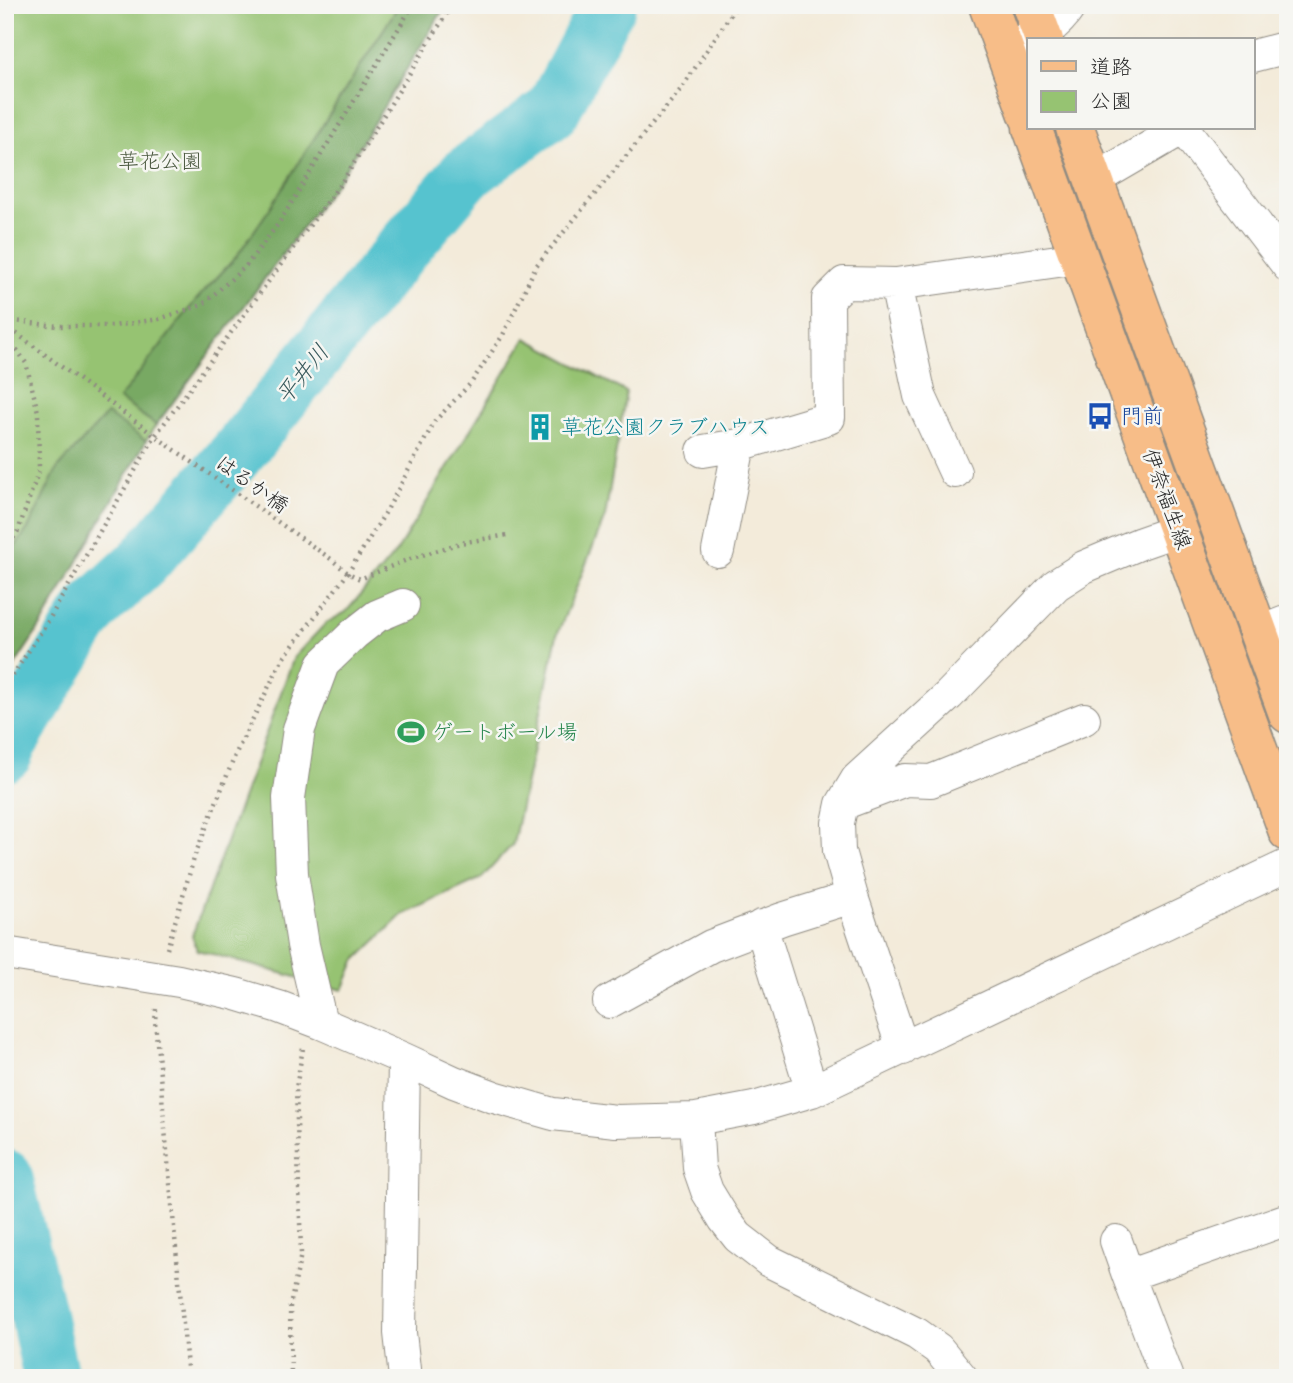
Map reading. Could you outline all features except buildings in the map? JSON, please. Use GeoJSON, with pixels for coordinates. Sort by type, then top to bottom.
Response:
{"type":"FeatureCollection","features":[{"type":"Feature","properties":{"kind":"main road"},"geometry":{"type":"LineString","coordinates":[[988,5],[1027,111]]}},
{"type":"Feature","properties":{"kind":"main road","name":"伊奈福生線"},"geometry":{"type":"LineString","coordinates":[[1033,130],[1288,832]]}},
{"type":"Feature","properties":{"kind":"main road","name":"伊奈福生線"},"geometry":{"type":"LineString","coordinates":[[1076,130],[1273,627],[1288,714]]}},
{"type":"Feature","properties":{"kind":"street"},"geometry":{"type":"LineString","coordinates":[[1004,47],[1039,26],[1062,19],[1071,5]]}},
{"type":"Feature","properties":{"kind":"street"},"geometry":{"type":"LineString","coordinates":[[1254,56],[1288,47]]}},
{"type":"Feature","properties":{"kind":"street"},"geometry":{"type":"LineString","coordinates":[[1094,180],[1180,130]]}},
{"type":"Feature","properties":{"kind":"street"},"geometry":{"type":"LineString","coordinates":[[1185,130],[1288,266]]}},
{"type":"Feature","properties":{"kind":"street"},"geometry":{"type":"LineString","coordinates":[[703,451],[830,418],[828,299],[844,283],[897,284],[1079,258]]}},
{"type":"Feature","properties":{"kind":"street"},"geometry":{"type":"LineString","coordinates":[[897,284],[920,396],[955,472]]}},
{"type":"Feature","properties":{"kind":"street"},"geometry":{"type":"LineString","coordinates":[[718,551],[738,444]]}},
{"type":"Feature","properties":{"kind":"street"},"geometry":{"type":"LineString","coordinates":[[903,1049],[839,850],[838,823],[842,804],[858,779],[949,695],[1056,585],[1084,567],[1178,530]]}},
{"type":"Feature","properties":{"kind":"street"},"geometry":{"type":"LineString","coordinates":[[321,1023],[303,945],[292,874],[289,798],[299,729],[323,664],[377,616],[403,605]]}},
{"type":"Feature","properties":{"kind":"street"},"geometry":{"type":"LineString","coordinates":[[842,804],[905,780],[931,781],[1084,719]]}},
{"type":"Feature","properties":{"kind":"street"},"geometry":{"type":"LineString","coordinates":[[5,953],[236,994],[321,1023],[454,1082],[553,1114],[616,1121],[696,1119],[754,1108],[812,1091],[1288,865]]}},
{"type":"Feature","properties":{"kind":"street"},"geometry":{"type":"LineString","coordinates":[[609,1002],[710,946],[761,926],[852,897]]}},
{"type":"Feature","properties":{"kind":"street"},"geometry":{"type":"LineString","coordinates":[[761,926],[812,1091]]}},
{"type":"Feature","properties":{"kind":"street"},"geometry":{"type":"LineString","coordinates":[[404,1059],[400,1333],[405,1378]]}},
{"type":"Feature","properties":{"kind":"street"},"geometry":{"type":"LineString","coordinates":[[696,1119],[699,1168],[707,1191],[738,1237],[769,1261],[917,1334],[938,1349],[962,1378]]}},
{"type":"Feature","properties":{"kind":"street"},"geometry":{"type":"LineString","coordinates":[[1128,1275],[1288,1219]]}},
{"type":"Feature","properties":{"kind":"street"},"geometry":{"type":"LineString","coordinates":[[1116,1241],[1167,1378]]}},
{"type":"Feature","properties":{"kind":"path"},"geometry":{"type":"LineString","coordinates":[[5,323],[114,326],[159,319],[202,305],[245,267],[279,223],[413,5]]}},
{"type":"Feature","properties":{"kind":"path"},"geometry":{"type":"LineString","coordinates":[[5,687],[47,623],[155,436],[346,176],[452,5]]}},
{"type":"Feature","properties":{"kind":"path"},"geometry":{"type":"LineString","coordinates":[[188,1378],[155,1021],[146,976],[236,753],[282,660],[348,573],[387,510],[435,421],[471,383],[503,335],[536,266],[681,89],[737,5]]}},
{"type":"Feature","properties":{"kind":"path","name":"はるか橋"},"geometry":{"type":"LineString","coordinates":[[5,323],[155,436],[348,573]]}},
{"type":"Feature","properties":{"kind":"path"},"geometry":{"type":"LineString","coordinates":[[5,332],[26,363],[38,412],[39,470],[18,531],[5,551]]}},
{"type":"Feature","properties":{"kind":"path"},"geometry":{"type":"LineString","coordinates":[[348,573],[360,579],[460,543],[508,535]]}},
{"type":"Feature","properties":{"kind":"path"},"geometry":{"type":"LineString","coordinates":[[291,1378],[290,1306],[301,1254],[296,1088],[303,1048],[321,1023]]}},
{"type":"Feature","properties":{"kind":"green space","name":"草花公園"},"geometry":{"type":"Polygon","coordinates":[[[5,5],[446,5],[343,173],[151,432],[44,621],[5,680],[5,5]]]}},
{"type":"Feature","properties":{"kind":"green space"},"geometry":{"type":"Polygon","coordinates":[[[399,5],[446,5],[343,173],[156,425],[119,399],[197,299],[236,257],[399,5]]]}},
{"type":"Feature","properties":{"kind":"green space"},"geometry":{"type":"Polygon","coordinates":[[[526,338],[626,392],[605,517],[557,635],[513,844],[482,878],[402,915],[355,961],[343,990],[197,950],[192,936],[294,657],[326,623],[346,612],[397,551],[526,338]]]}},
{"type":"Feature","properties":{"kind":"green space"},"geometry":{"type":"Polygon","coordinates":[[[107,414],[146,441],[44,621],[5,680],[5,561],[29,527],[57,469],[107,414]]]}},
{"type":"Feature","properties":{"kind":"waterway","name":"平井川"},"geometry":{"type":"LineString","coordinates":[[5,754],[91,610],[143,562],[238,452],[466,174],[552,111],[608,5]]}},
{"type":"Feature","properties":{"kind":"waterway","name":"平井川"},"geometry":{"type":"LineString","coordinates":[[5,1177],[51,1378]]}},
{"type":"Feature","properties":{"kind":"place","name":"門前"},"geometry":{"type":"Point","coordinates":[1100,416]}},
{"type":"Feature","properties":{"kind":"place","name":"草花公園クラブハウス"},"geometry":{"type":"Point","coordinates":[540,427]}},
{"type":"Feature","properties":{"kind":"place","name":"ゲートボール場"},"geometry":{"type":"Point","coordinates":[411,732]}}]}
